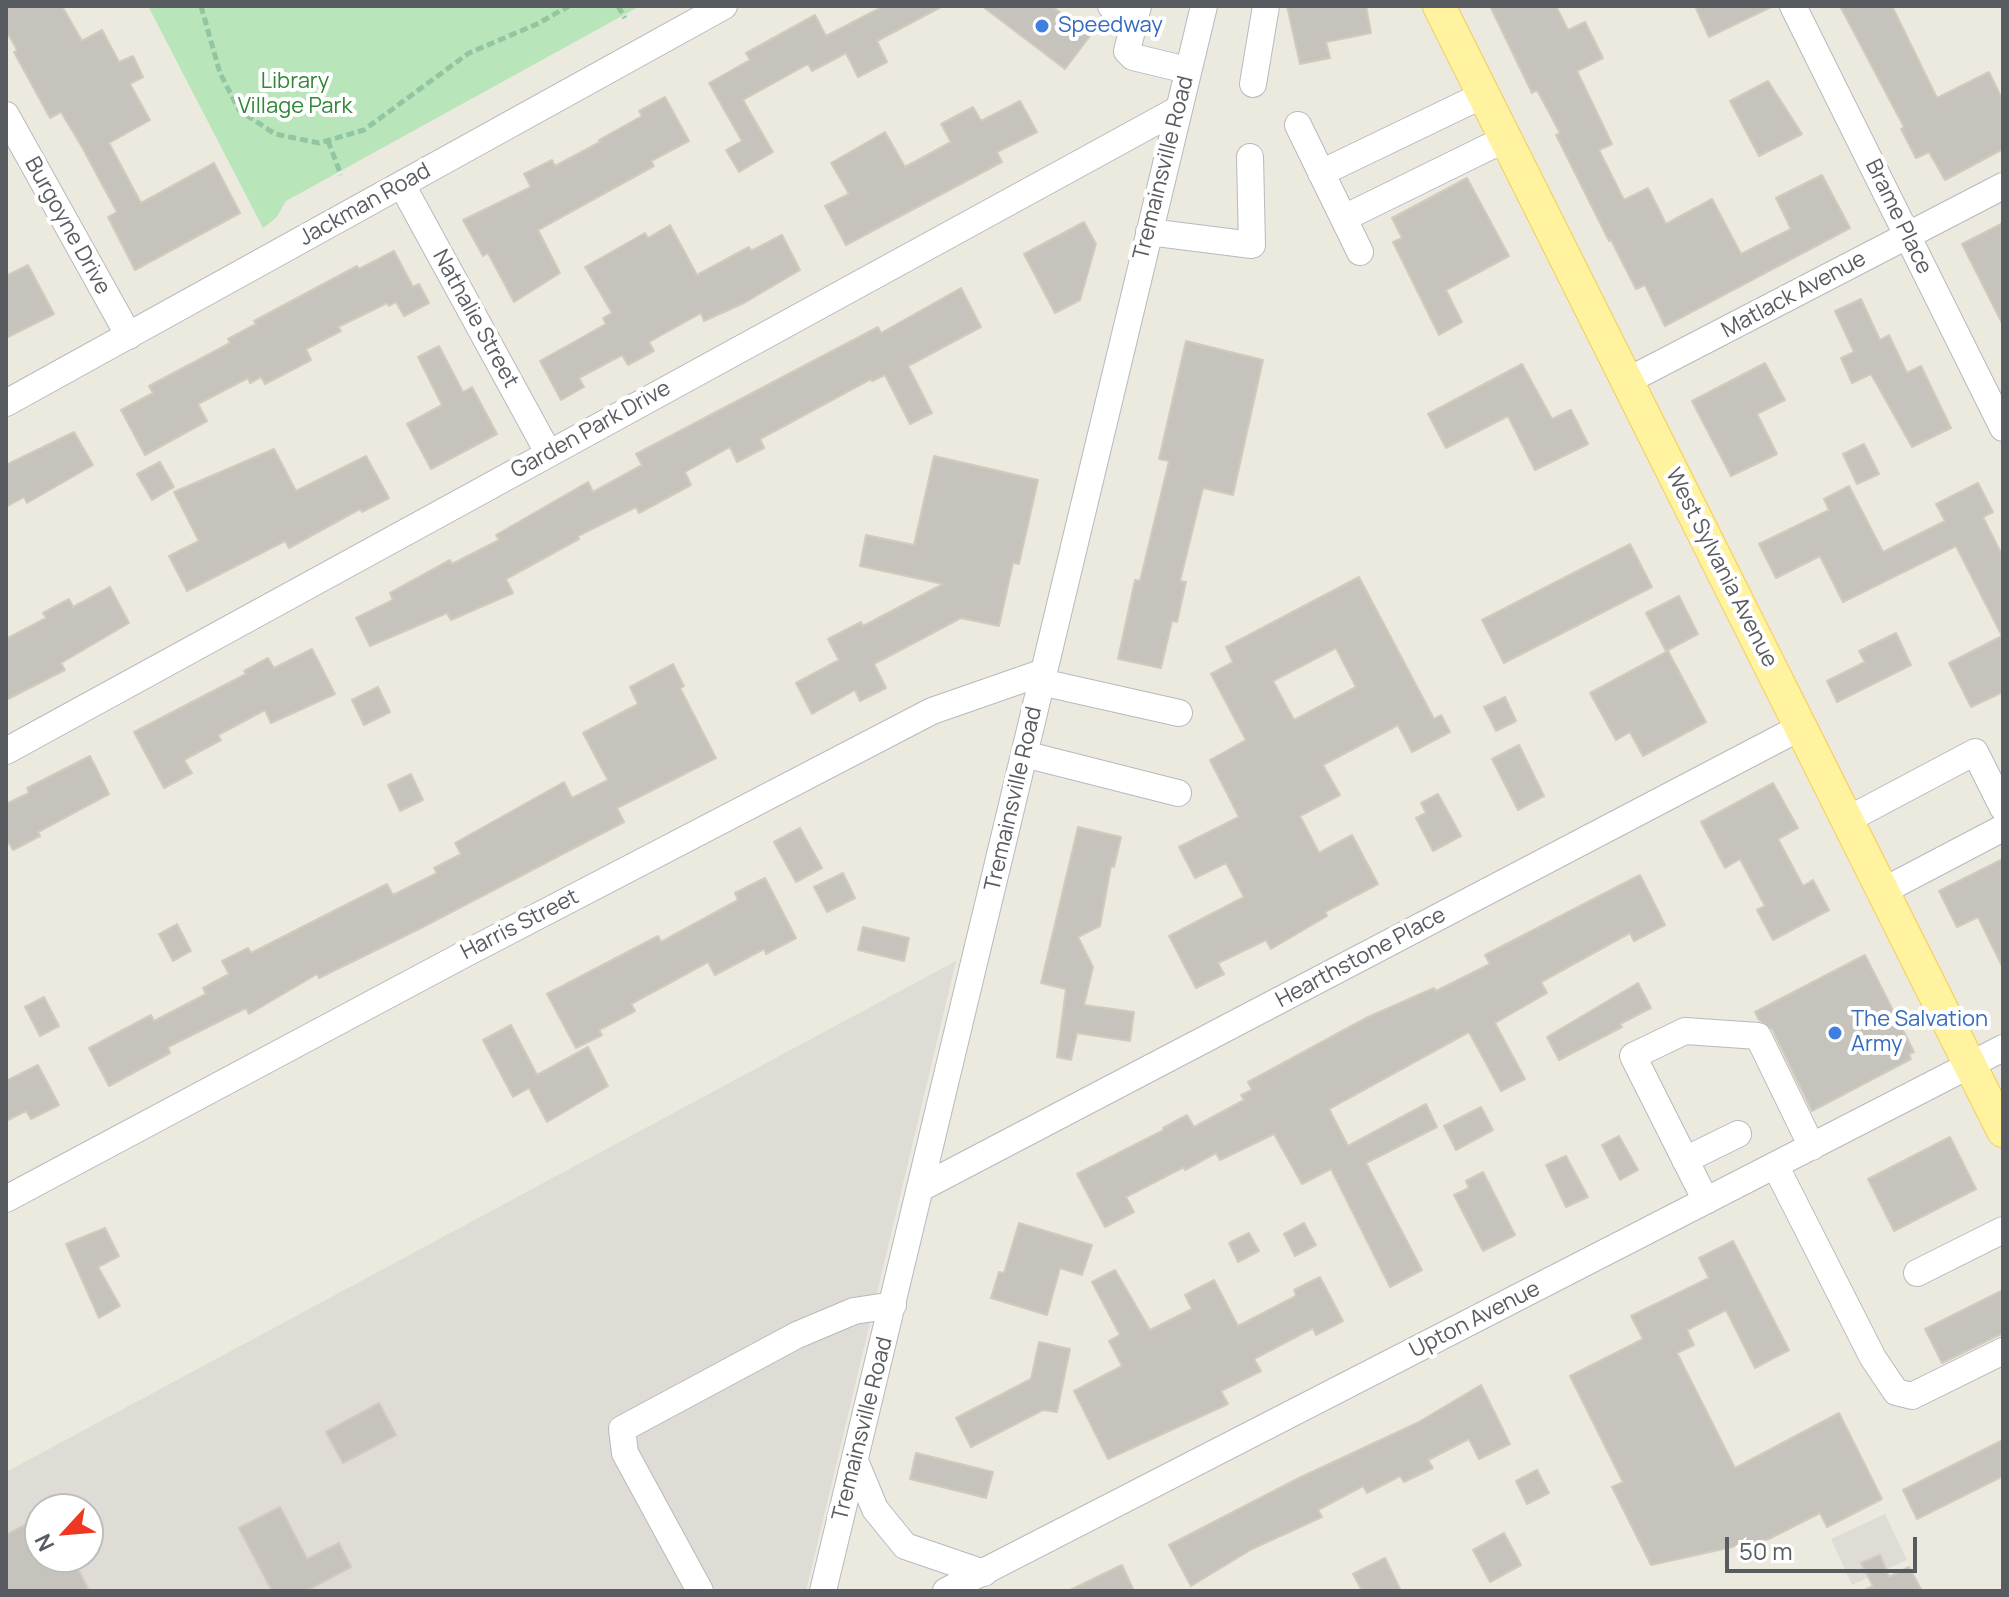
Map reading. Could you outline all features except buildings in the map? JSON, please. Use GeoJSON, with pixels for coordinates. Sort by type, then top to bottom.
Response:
{"type":"FeatureCollection","features":[{"type":"Feature","properties":{"kind":"main road","name":"West Sylvania Avenue"},"geometry":{"type":"LineString","coordinates":[[1439,6],[1503,140],[2003,1131]]}},
{"type":"Feature","properties":{"kind":"street","name":"Jackman Road"},"geometry":{"type":"LineString","coordinates":[[6,403],[724,6]]}},
{"type":"Feature","properties":{"kind":"street"},"geometry":{"type":"LineString","coordinates":[[1111,6],[1136,14],[1127,45],[1133,57],[1187,70]]}},
{"type":"Feature","properties":{"kind":"street","name":"Tremainsville Road"},"geometry":{"type":"LineString","coordinates":[[823,1591],[1204,6]]}},
{"type":"Feature","properties":{"kind":"street"},"geometry":{"type":"LineString","coordinates":[[1253,84],[1266,6]]}},
{"type":"Feature","properties":{"kind":"street","name":"Brame Place"},"geometry":{"type":"LineString","coordinates":[[1793,6],[2003,428]]}},
{"type":"Feature","properties":{"kind":"street"},"geometry":{"type":"LineString","coordinates":[[1321,173],[1481,96]]}},
{"type":"Feature","properties":{"kind":"street","name":"Garden Park Drive"},"geometry":{"type":"LineString","coordinates":[[6,751],[1177,110]]}},
{"type":"Feature","properties":{"kind":"street","name":"Burgoyne Drive"},"geometry":{"type":"LineString","coordinates":[[6,115],[129,336]]}},
{"type":"Feature","properties":{"kind":"street"},"geometry":{"type":"LineString","coordinates":[[1298,125],[1360,252]]}},
{"type":"Feature","properties":{"kind":"street"},"geometry":{"type":"LineString","coordinates":[[1344,218],[1503,140]]}},
{"type":"Feature","properties":{"kind":"street"},"geometry":{"type":"LineString","coordinates":[[1149,232],[1252,245],[1250,157]]}},
{"type":"Feature","properties":{"kind":"street","name":"Nathalie Street"},"geometry":{"type":"LineString","coordinates":[[402,185],[549,454]]}},
{"type":"Feature","properties":{"kind":"street","name":"Matlack Avenue"},"geometry":{"type":"LineString","coordinates":[[1627,381],[2003,186]]}},
{"type":"Feature","properties":{"kind":"street"},"geometry":{"type":"LineString","coordinates":[[1042,677],[1179,713]]}},
{"type":"Feature","properties":{"kind":"street","name":"Harris Street"},"geometry":{"type":"LineString","coordinates":[[6,1199],[461,956],[932,711],[1042,677]]}},
{"type":"Feature","properties":{"kind":"street","name":"Hearthstone Place"},"geometry":{"type":"LineString","coordinates":[[921,1188],[1801,727]]}},
{"type":"Feature","properties":{"kind":"street"},"geometry":{"type":"LineString","coordinates":[[1847,820],[1975,752],[2003,808]]}},
{"type":"Feature","properties":{"kind":"street"},"geometry":{"type":"LineString","coordinates":[[1024,754],[1178,793]]}},
{"type":"Feature","properties":{"kind":"street"},"geometry":{"type":"LineString","coordinates":[[1883,891],[2003,828]]}},
{"type":"Feature","properties":{"kind":"street"},"geometry":{"type":"LineString","coordinates":[[1706,1201],[1633,1056],[1685,1031],[1758,1036],[1812,1147]]}},
{"type":"Feature","properties":{"kind":"street","name":"Upton Avenue"},"geometry":{"type":"LineString","coordinates":[[948,1591],[2003,1048]]}},
{"type":"Feature","properties":{"kind":"street"},"geometry":{"type":"LineString","coordinates":[[1685,1160],[1738,1134]]}},
{"type":"Feature","properties":{"kind":"street"},"geometry":{"type":"LineString","coordinates":[[1775,1165],[1873,1358],[1896,1392],[1912,1396],[2003,1351]]}},
{"type":"Feature","properties":{"kind":"street"},"geometry":{"type":"LineString","coordinates":[[1917,1273],[2003,1230]]}},
{"type":"Feature","properties":{"kind":"street"},"geometry":{"type":"LineString","coordinates":[[700,1591],[625,1453],[622,1429],[797,1335],[854,1311],[893,1305]]}},
{"type":"Feature","properties":{"kind":"street"},"geometry":{"type":"LineString","coordinates":[[855,1461],[875,1509],[905,1546],[984,1573]]}},
{"type":"Feature","properties":{"kind":"path"},"geometry":{"type":"LineString","coordinates":[[201,6],[220,73],[239,110],[275,134],[300,140],[328,141],[364,130],[469,53],[537,24],[569,6]]}},
{"type":"Feature","properties":{"kind":"path"},"geometry":{"type":"LineString","coordinates":[[618,6],[625,18]]}},
{"type":"Feature","properties":{"kind":"path"},"geometry":{"type":"LineString","coordinates":[[328,141],[341,175]]}},
{"type":"Feature","properties":{"kind":"shaded area"},"geometry":{"type":"Polygon","coordinates":[[[956,961],[806,1591],[6,1591],[6,1472],[956,961]]]}},
{"type":"Feature","properties":{"kind":"shaded area"},"geometry":{"type":"Polygon","coordinates":[[[1885,1514],[1907,1560],[1852,1585],[1831,1539],[1885,1514]]]}},
{"type":"Feature","properties":{"kind":"green space","name":"Library Village Park"},"geometry":{"type":"Polygon","coordinates":[[[148,6],[640,6],[286,201],[276,218],[263,228],[148,6]]]}},
{"type":"Feature","properties":{"kind":"place","name":"Speedway"},"geometry":{"type":"Point","coordinates":[1042,26]}},
{"type":"Feature","properties":{"kind":"place","name":"The Salvation Army"},"geometry":{"type":"Point","coordinates":[1835,1033]}}]}
